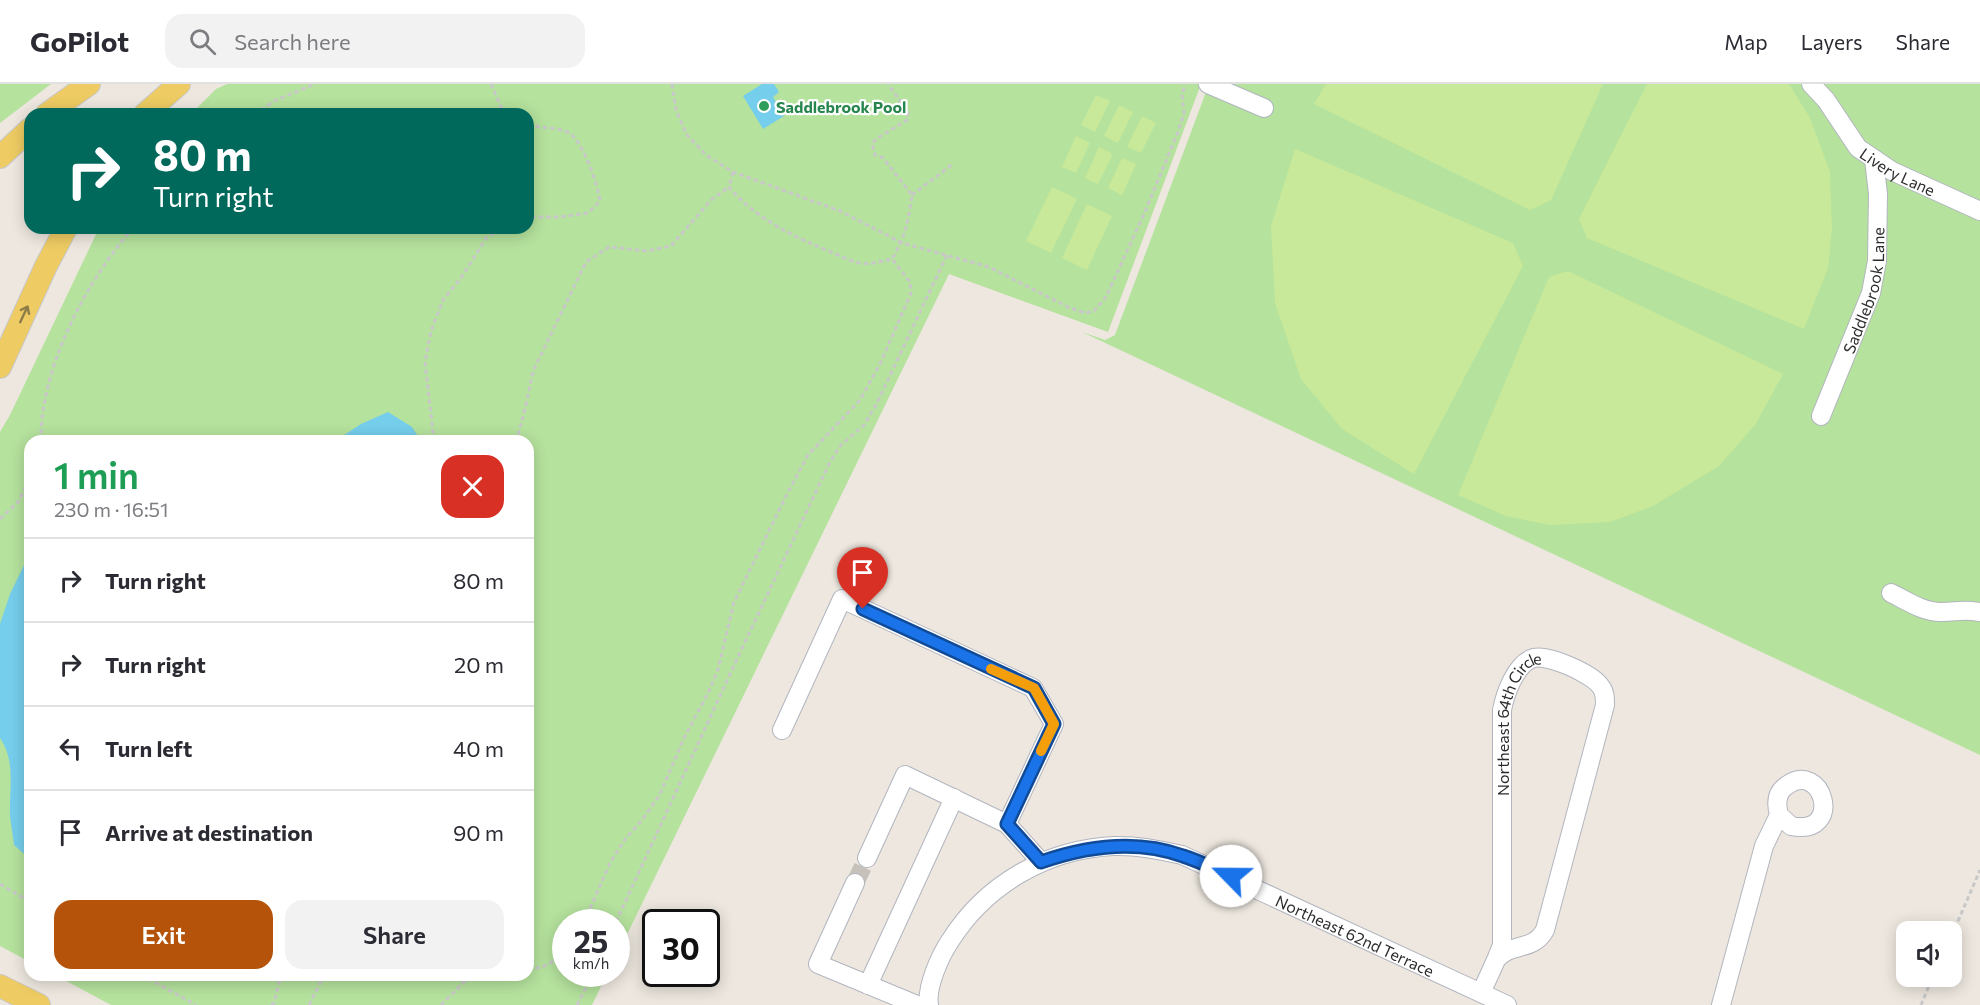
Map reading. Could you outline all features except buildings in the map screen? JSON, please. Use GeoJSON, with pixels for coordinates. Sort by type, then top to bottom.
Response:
{"type":"FeatureCollection","features":[{"type":"Feature","properties":{"kind":"main road"},"geometry":{"type":"LineString","coordinates":[[55,108],[89,84]]}},
{"type":"Feature","properties":{"kind":"main road"},"geometry":{"type":"LineString","coordinates":[[152,108],[179,84]]}},
{"type":"Feature","properties":{"kind":"main road"},"geometry":{"type":"LineString","coordinates":[[0,157],[24,135]]}},
{"type":"Feature","properties":{"kind":"main road"},"geometry":{"type":"LineString","coordinates":[[0,367],[63,234]]}},
{"type":"Feature","properties":{"kind":"main road"},"geometry":{"type":"LineString","coordinates":[[0,986],[39,1005]]}},
{"type":"Feature","properties":{"kind":"street"},"geometry":{"type":"LineString","coordinates":[[1208,84],[1264,108]]}},
{"type":"Feature","properties":{"kind":"street","name":"Livery Lane"},"geometry":{"type":"LineString","coordinates":[[1811,84],[1826,100],[1858,148],[1892,171],[1980,211]]}},
{"type":"Feature","properties":{"kind":"street","name":"Saddlebrook Lane"},"geometry":{"type":"LineString","coordinates":[[1821,416],[1871,293],[1877,261],[1878,194],[1874,159]]}},
{"type":"Feature","properties":{"kind":"street"},"geometry":{"type":"LineString","coordinates":[[1891,593],[1921,609],[1940,612],[1963,609],[1980,612]]}},
{"type":"Feature","properties":{"kind":"street"},"geometry":{"type":"LineString","coordinates":[[782,730],[842,599],[1034,688],[1054,724],[1007,824]]}},
{"type":"Feature","properties":{"kind":"street","name":"Northeast 64th Circle"},"geometry":{"type":"LineString","coordinates":[[1481,993],[1502,945],[1502,710],[1520,667],[1528,660],[1541,656],[1551,658],[1594,679],[1605,693],[1605,705],[1545,930],[1529,946],[1510,949],[1497,960]]}},
{"type":"Feature","properties":{"kind":"street"},"geometry":{"type":"LineString","coordinates":[[867,858],[905,775],[1007,824],[1041,862]]}},
{"type":"Feature","properties":{"kind":"street"},"geometry":{"type":"LineString","coordinates":[[868,985],[954,798]]}},
{"type":"Feature","properties":{"kind":"street"},"geometry":{"type":"LineString","coordinates":[[1721,1005],[1764,846],[1779,815]]}},
{"type":"Feature","properties":{"kind":"street","name":"Northeast 62nd Terrace"},"geometry":{"type":"LineString","coordinates":[[929,1005],[927,995],[944,950],[958,928],[984,900],[1006,882],[1041,862],[1091,848],[1117,845],[1155,849],[1182,855],[1507,1005]]}},
{"type":"Feature","properties":{"kind":"street"},"geometry":{"type":"LineString","coordinates":[[855,883],[818,964],[917,1005]]}},
{"type":"Feature","properties":{"kind":"path"},"geometry":{"type":"LineString","coordinates":[[264,108],[274,101],[315,84]]}},
{"type":"Feature","properties":{"kind":"path"},"geometry":{"type":"LineString","coordinates":[[491,84],[502,108]]}},
{"type":"Feature","properties":{"kind":"path"},"geometry":{"type":"LineString","coordinates":[[672,84],[676,110],[687,135],[706,155],[733,172],[840,211],[902,243],[989,267],[1068,307],[1085,313],[1094,310],[1106,297],[1144,214],[1184,113],[1182,95],[1185,84]]}},
{"type":"Feature","properties":{"kind":"path"},"geometry":{"type":"LineString","coordinates":[[729,187],[754,212],[800,239],[860,263],[892,259],[902,243],[909,221],[912,195],[883,158],[875,155],[872,144],[876,138],[907,120],[908,112],[888,84]]}},
{"type":"Feature","properties":{"kind":"path"},"geometry":{"type":"LineString","coordinates":[[534,126],[559,129],[573,135],[586,156],[598,185],[600,201],[588,213],[560,217],[534,217]]}},
{"type":"Feature","properties":{"kind":"path"},"geometry":{"type":"LineString","coordinates":[[912,195],[954,163]]}},
{"type":"Feature","properties":{"kind":"path"},"geometry":{"type":"LineString","coordinates":[[518,435],[533,371],[586,262],[609,247],[647,251],[671,246],[711,200],[729,187],[733,172]]}},
{"type":"Feature","properties":{"kind":"path"},"geometry":{"type":"LineString","coordinates":[[40,435],[40,422],[47,388],[60,350],[91,285],[113,250],[128,234]]}},
{"type":"Feature","properties":{"kind":"path"},"geometry":{"type":"LineString","coordinates":[[433,435],[426,362],[431,331],[443,300],[461,278],[487,237],[493,234]]}},
{"type":"Feature","properties":{"kind":"path"},"geometry":{"type":"LineString","coordinates":[[622,909],[829,464],[840,446],[864,424],[876,405],[947,255]]}},
{"type":"Feature","properties":{"kind":"path"},"geometry":{"type":"LineString","coordinates":[[590,909],[611,861],[659,796],[684,738],[718,670],[734,602],[808,455],[860,400],[880,364],[911,293],[910,282],[892,259]]}},
{"type":"Feature","properties":{"kind":"path"},"geometry":{"type":"LineString","coordinates":[[0,519],[19,501],[24,490]]}},
{"type":"Feature","properties":{"kind":"path"},"geometry":{"type":"LineString","coordinates":[[1958,921],[1980,870]]}},
{"type":"Feature","properties":{"kind":"path"},"geometry":{"type":"LineString","coordinates":[[0,884],[24,898]]}},
{"type":"Feature","properties":{"kind":"path"},"geometry":{"type":"LineString","coordinates":[[534,967],[541,968],[552,962]]}},
{"type":"Feature","properties":{"kind":"path"},"geometry":{"type":"LineString","coordinates":[[153,981],[196,1005]]}},
{"type":"Feature","properties":{"kind":"path"},"geometry":{"type":"LineString","coordinates":[[271,1005],[274,1003],[280,981]]}},
{"type":"Feature","properties":{"kind":"path"},"geometry":{"type":"LineString","coordinates":[[309,1005],[321,981]]}},
{"type":"Feature","properties":{"kind":"path"},"geometry":{"type":"LineString","coordinates":[[441,1005],[465,981]]}},
{"type":"Feature","properties":{"kind":"path"},"geometry":{"type":"LineString","coordinates":[[577,1005],[586,987]]}},
{"type":"Feature","properties":{"kind":"path"},"geometry":{"type":"LineString","coordinates":[[1921,1005],[1928,987]]}},
{"type":"Feature","properties":{"kind":"green space"},"geometry":{"type":"Polygon","coordinates":[[[0,84],[51,84],[0,123],[0,84]]]}},
{"type":"Feature","properties":{"kind":"green space"},"geometry":{"type":"Polygon","coordinates":[[[227,84],[1201,84],[1108,332],[949,274],[630,928],[630,909],[552,909],[552,987],[601,987],[592,1005],[111,1005],[66,981],[534,981],[534,435],[24,435],[24,959],[0,946],[0,432],[96,234],[534,234],[534,108],[197,108],[216,89],[227,84]]]}},
{"type":"Feature","properties":{"kind":"green space"},"geometry":{"type":"Polygon","coordinates":[[[1209,84],[1980,84],[1980,755],[1082,332],[1105,340],[1115,335],[1209,84]]]}},
{"type":"Feature","properties":{"kind":"green space"},"geometry":{"type":"Polygon","coordinates":[[[1326,84],[1603,84],[1551,200],[1530,210],[1314,104],[1326,84]]]}},
{"type":"Feature","properties":{"kind":"green space"},"geometry":{"type":"Polygon","coordinates":[[[1647,84],[1789,84],[1810,118],[1830,172],[1832,230],[1828,268],[1804,329],[1587,238],[1579,219],[1647,84]]]}},
{"type":"Feature","properties":{"kind":"green space"},"geometry":{"type":"Polygon","coordinates":[[[1096,95],[1110,101],[1095,132],[1081,125],[1096,95]]]}},
{"type":"Feature","properties":{"kind":"green space"},"geometry":{"type":"Polygon","coordinates":[[[1119,105],[1133,112],[1118,143],[1104,136],[1119,105]]]}},
{"type":"Feature","properties":{"kind":"green space"},"geometry":{"type":"Polygon","coordinates":[[[1142,116],[1156,123],[1141,153],[1127,147],[1142,116]]]}},
{"type":"Feature","properties":{"kind":"green space"},"geometry":{"type":"Polygon","coordinates":[[[1076,136],[1090,143],[1076,173],[1062,167],[1076,136]]]}},
{"type":"Feature","properties":{"kind":"green space"},"geometry":{"type":"Polygon","coordinates":[[[1099,147],[1113,154],[1098,184],[1085,178],[1099,147]]]}},
{"type":"Feature","properties":{"kind":"green space"},"geometry":{"type":"Polygon","coordinates":[[[1295,149],[1513,243],[1523,266],[1414,474],[1342,429],[1301,379],[1275,303],[1271,226],[1295,149]]]}},
{"type":"Feature","properties":{"kind":"green space"},"geometry":{"type":"Polygon","coordinates":[[[1122,158],[1136,164],[1122,195],[1108,188],[1122,158]]]}},
{"type":"Feature","properties":{"kind":"green space"},"geometry":{"type":"Polygon","coordinates":[[[1052,187],[1077,199],[1051,253],[1026,241],[1052,187]]]}},
{"type":"Feature","properties":{"kind":"green space"},"geometry":{"type":"Polygon","coordinates":[[[1087,204],[1112,216],[1087,270],[1062,258],[1087,204]]]}},
{"type":"Feature","properties":{"kind":"green space"},"geometry":{"type":"Polygon","coordinates":[[[1568,271],[1783,374],[1755,425],[1719,466],[1653,506],[1610,522],[1550,525],[1506,516],[1458,495],[1549,277],[1568,271]]]}},
{"type":"Feature","properties":{"kind":"water","name":"Saddlebrook Pool"},"geometry":{"type":"Polygon","coordinates":[[[762,84],[774,84],[779,92],[773,97],[784,116],[763,129],[743,96],[762,84]]]}},
{"type":"Feature","properties":{"kind":"water"},"geometry":{"type":"Polygon","coordinates":[[[388,412],[412,427],[417,435],[344,435],[361,424],[388,412]]]}},
{"type":"Feature","properties":{"kind":"water"},"geometry":{"type":"Polygon","coordinates":[[[24,565],[24,854],[14,845],[10,820],[10,766],[0,738],[0,624],[10,594],[24,565]]]}},
{"type":"Feature","properties":{"kind":"tunnel"},"geometry":{"type":"LineString","coordinates":[[855,883],[867,858]]}},
{"type":"Feature","properties":{"kind":"slow traffic"},"geometry":{"type":"LineString","coordinates":[[991,669],[1034,688],[1054,724],[1041,751]]}},
{"type":"Feature","properties":{"kind":"place","name":"Saddlebrook Pool"},"geometry":{"type":"Point","coordinates":[764,106]}},
{"type":"Feature","properties":{"kind":"route"},"geometry":{"type":"LineString","coordinates":[[863,609],[1034,688],[1054,724],[1007,824],[1041,862],[1091,848],[1117,845],[1155,849],[1182,855],[1231,876]]}}]}
